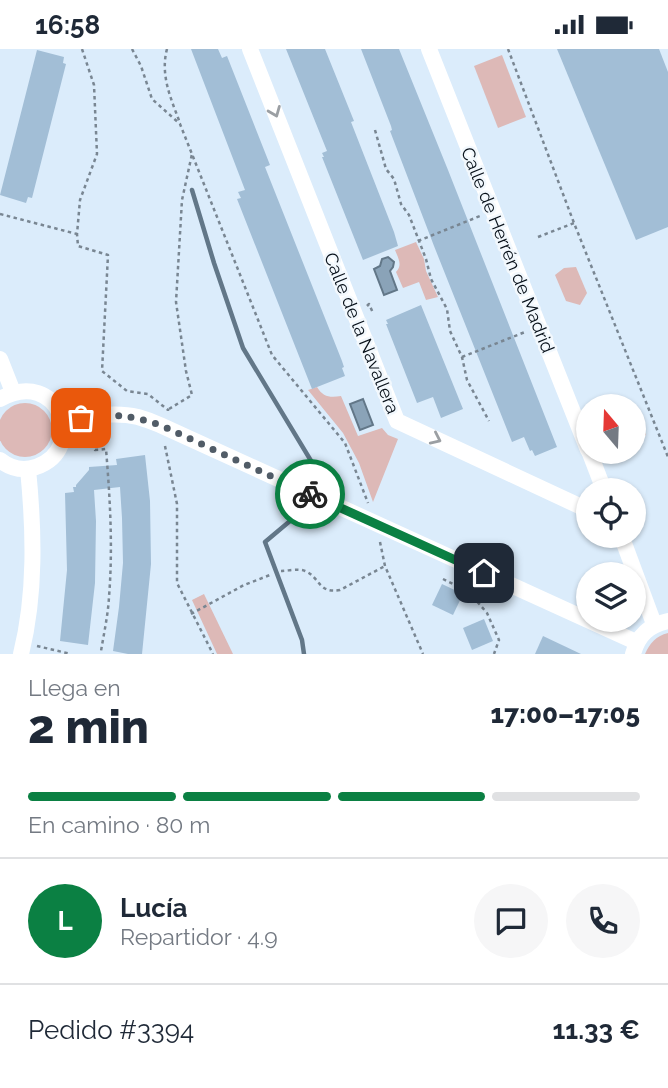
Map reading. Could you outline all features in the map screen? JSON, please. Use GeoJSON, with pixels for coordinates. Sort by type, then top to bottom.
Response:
{"type":"FeatureCollection","features":[{"type":"Feature","properties":{"kind":"street","name":"Calle de la Navallera"},"geometry":{"type":"LineString","coordinates":[[250,49],[397,421],[576,504]]}},
{"type":"Feature","properties":{"kind":"street","name":"Calle de Herrén de Madrid"},"geometry":{"type":"LineString","coordinates":[[429,49],[576,421]]}},
{"type":"Feature","properties":{"kind":"street"},"geometry":{"type":"LineString","coordinates":[[0,359],[6,396],[29,390],[44,395],[56,406],[63,420],[63,437],[57,453],[44,464],[29,469],[15,468],[0,460]]}},
{"type":"Feature","properties":{"kind":"street"},"geometry":{"type":"LineString","coordinates":[[63,420],[117,415],[163,423],[634,648],[644,632],[661,622],[627,548]]}},
{"type":"Feature","properties":{"kind":"street"},"geometry":{"type":"LineString","coordinates":[[20,654],[30,595],[33,547],[29,469]]}},
{"type":"Feature","properties":{"kind":"path"},"geometry":{"type":"LineString","coordinates":[[82,49],[94,85],[97,154],[80,200],[77,234],[78,246],[108,255],[102,370],[127,391],[148,394],[168,410]]}},
{"type":"Feature","properties":{"kind":"path"},"geometry":{"type":"LineString","coordinates":[[132,49],[141,65],[152,99],[180,124]]}},
{"type":"Feature","properties":{"kind":"path"},"geometry":{"type":"LineString","coordinates":[[167,49],[163,63],[167,89],[272,355],[345,443],[376,525],[385,566],[423,654]]}},
{"type":"Feature","properties":{"kind":"path"},"geometry":{"type":"LineString","coordinates":[[508,49],[668,457]]}},
{"type":"Feature","properties":{"kind":"path"},"geometry":{"type":"LineString","coordinates":[[375,130],[386,169],[394,179],[401,204],[409,215],[426,259],[431,279],[447,309],[450,331],[462,356],[467,380],[489,421]]}},
{"type":"Feature","properties":{"kind":"path"},"geometry":{"type":"LineString","coordinates":[[163,423],[168,410],[192,395],[176,302],[182,200],[192,154]]}},
{"type":"Feature","properties":{"kind":"path"},"geometry":{"type":"LineString","coordinates":[[418,241],[493,211]]}},
{"type":"Feature","properties":{"kind":"path"},"geometry":{"type":"LineString","coordinates":[[0,214],[77,234]]}},
{"type":"Feature","properties":{"kind":"path"},"geometry":{"type":"LineString","coordinates":[[538,237],[575,223]]}},
{"type":"Feature","properties":{"kind":"path"},"geometry":{"type":"LineString","coordinates":[[462,356],[539,327]]}},
{"type":"Feature","properties":{"kind":"path"},"geometry":{"type":"LineString","coordinates":[[92,436],[96,450],[106,449],[111,509],[109,599],[101,651]]}},
{"type":"Feature","properties":{"kind":"path"},"geometry":{"type":"LineString","coordinates":[[165,446],[177,504],[177,583],[213,654]]}},
{"type":"Feature","properties":{"kind":"path"},"geometry":{"type":"LineString","coordinates":[[281,571],[308,572],[322,587],[332,591],[340,590],[385,566]]}},
{"type":"Feature","properties":{"kind":"path"},"geometry":{"type":"LineString","coordinates":[[191,614],[244,585],[270,575]]}},
{"type":"Feature","properties":{"kind":"path"},"geometry":{"type":"LineString","coordinates":[[443,579],[469,592],[487,614],[499,640],[494,654]]}},
{"type":"Feature","properties":{"kind":"path"},"geometry":{"type":"LineString","coordinates":[[46,648],[71,654]]}},
{"type":"Feature","properties":{"kind":"shaded area"},"geometry":{"type":"Polygon","coordinates":[[[502,55],[526,117],[498,128],[474,66],[502,55]]]}},
{"type":"Feature","properties":{"kind":"shaded area"},"geometry":{"type":"Polygon","coordinates":[[[416,242],[438,297],[426,300],[419,282],[403,288],[396,272],[400,264],[395,250],[416,242]]]}},
{"type":"Feature","properties":{"kind":"shaded area"},"geometry":{"type":"Polygon","coordinates":[[[576,267],[587,293],[580,305],[566,301],[555,275],[564,268],[576,267]]]}},
{"type":"Feature","properties":{"kind":"shaded area"},"geometry":{"type":"Polygon","coordinates":[[[317,387],[327,396],[341,396],[358,436],[382,428],[388,435],[398,439],[373,502],[359,463],[343,433],[308,390],[317,387]]]}},
{"type":"Feature","properties":{"kind":"shaded area"},"geometry":{"type":"Polygon","coordinates":[[[15,405],[35,405],[44,411],[50,420],[50,440],[44,449],[35,455],[15,455],[6,449],[0,440],[0,420],[6,411],[15,405]]]}},
{"type":"Feature","properties":{"kind":"shaded area"},"geometry":{"type":"Polygon","coordinates":[[[204,594],[233,654],[217,654],[192,600],[204,594]]]}},
{"type":"Feature","properties":{"kind":"shaded area"},"geometry":{"type":"Polygon","coordinates":[[[668,633],[668,654],[645,654],[654,641],[668,633]]]}},
{"type":"Feature","properties":{"kind":"water"},"geometry":{"type":"Polygon","coordinates":[[[388,257],[394,262],[390,271],[397,290],[384,295],[374,269],[380,266],[382,259],[388,257]]]}},
{"type":"Feature","properties":{"kind":"water"},"geometry":{"type":"Polygon","coordinates":[[[363,399],[373,425],[360,430],[350,404],[363,399]]]}},
{"type":"Feature","properties":{"kind":"building"},"geometry":{"type":"Polygon","coordinates":[[[191,49],[218,49],[222,58],[227,56],[270,165],[265,167],[342,361],[345,376],[312,389],[237,199],[241,198],[238,192],[245,190],[191,49]]]}},
{"type":"Feature","properties":{"kind":"building"},"geometry":{"type":"Polygon","coordinates":[[[286,49],[325,49],[354,121],[351,122],[398,246],[363,260],[322,157],[322,153],[327,151],[286,49]]]}},
{"type":"Feature","properties":{"kind":"building"},"geometry":{"type":"Polygon","coordinates":[[[361,49],[399,49],[557,447],[535,456],[524,437],[512,442],[434,246],[361,49]]]}},
{"type":"Feature","properties":{"kind":"building"},"geometry":{"type":"Polygon","coordinates":[[[557,49],[659,49],[668,72],[668,227],[636,240],[557,49]]]}},
{"type":"Feature","properties":{"kind":"building"},"geometry":{"type":"Polygon","coordinates":[[[37,50],[64,57],[63,63],[66,64],[32,198],[28,197],[26,203],[0,195],[37,50]]]}},
{"type":"Feature","properties":{"kind":"building"},"geometry":{"type":"Polygon","coordinates":[[[421,305],[463,409],[441,418],[433,397],[417,403],[386,324],[386,320],[421,305]]]}},
{"type":"Feature","properties":{"kind":"building"},"geometry":{"type":"Polygon","coordinates":[[[145,455],[150,501],[151,564],[142,654],[113,651],[123,563],[120,487],[94,490],[95,583],[88,645],[60,641],[67,570],[65,493],[74,492],[73,487],[76,487],[89,467],[117,465],[116,459],[145,455]]]}},
{"type":"Feature","properties":{"kind":"building"},"geometry":{"type":"Polygon","coordinates":[[[442,584],[463,594],[453,615],[432,605],[442,584]]]}},
{"type":"Feature","properties":{"kind":"building"},"geometry":{"type":"Polygon","coordinates":[[[484,619],[493,641],[472,650],[463,628],[484,619]]]}},
{"type":"Feature","properties":{"kind":"building"},"geometry":{"type":"Polygon","coordinates":[[[543,636],[581,654],[535,654],[543,636]]]}},
{"type":"Feature","properties":{"kind":"waterway"},"geometry":{"type":"LineString","coordinates":[[192,190],[243,348],[328,489],[322,494]]}},
{"type":"Feature","properties":{"kind":"waterway"},"geometry":{"type":"LineString","coordinates":[[304,654],[302,640],[265,542],[315,500]]}},
{"type":"Feature","properties":{"kind":"way so far"},"geometry":{"type":"LineString","coordinates":[[81,418],[98,415],[136,417],[160,425],[310,494]]}},
{"type":"Feature","properties":{"kind":"route"},"geometry":{"type":"LineString","coordinates":[[310,494],[484,573]]}}]}
